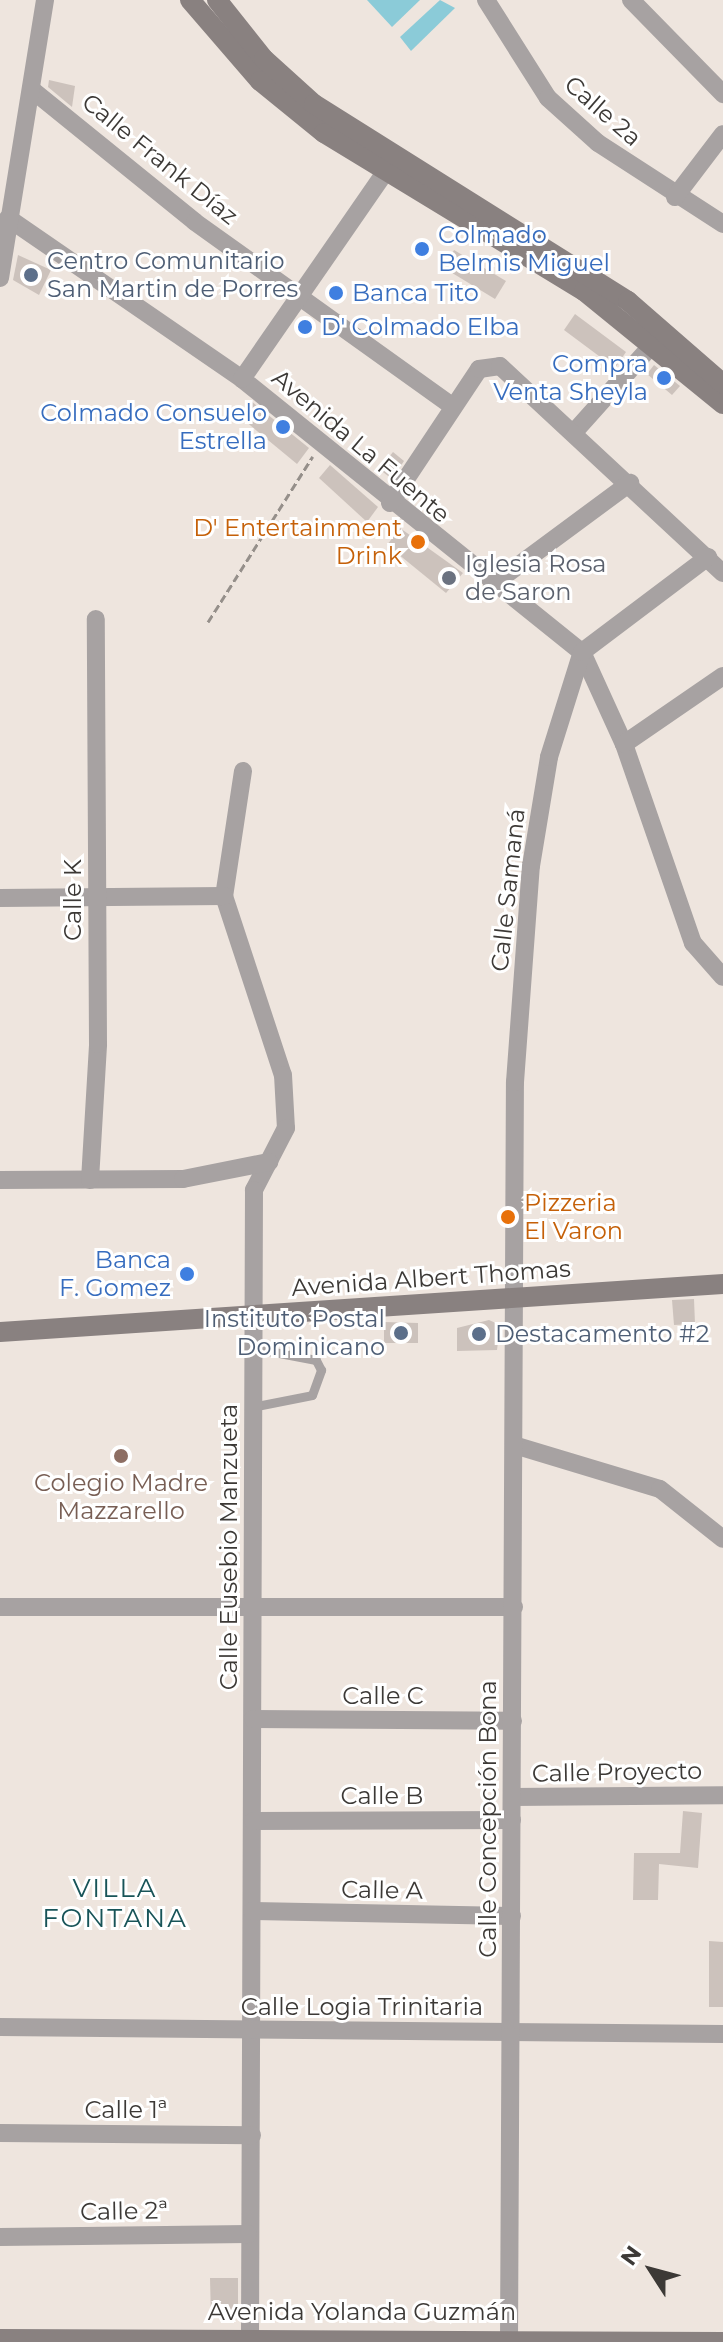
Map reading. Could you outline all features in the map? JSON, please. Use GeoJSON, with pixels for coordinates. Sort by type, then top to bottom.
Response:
{"type":"FeatureCollection","features":[{"type":"Feature","properties":{"kind":"main road"},"geometry":{"type":"LineString","coordinates":[[190,0],[291,108],[386,171],[584,291],[653,344],[723,404]]}},
{"type":"Feature","properties":{"kind":"main road"},"geometry":{"type":"LineString","coordinates":[[217,0],[264,59],[314,104],[628,301],[723,384]]}},
{"type":"Feature","properties":{"kind":"main road","name":"Avenida Albert Thomas"},"geometry":{"type":"LineString","coordinates":[[0,1332],[252,1318],[514,1296],[723,1284]]}},
{"type":"Feature","properties":{"kind":"main road","name":"Avenida Yolanda Guzmán"},"geometry":{"type":"LineString","coordinates":[[0,2339],[723,2342]]}},
{"type":"Feature","properties":{"kind":"street"},"geometry":{"type":"LineString","coordinates":[[0,278],[3,238],[45,0]]}},
{"type":"Feature","properties":{"kind":"street","name":"Calle 2a"},"geometry":{"type":"LineString","coordinates":[[486,0],[548,98],[675,197],[723,224]]}},
{"type":"Feature","properties":{"kind":"street"},"geometry":{"type":"LineString","coordinates":[[631,0],[723,94]]}},
{"type":"Feature","properties":{"kind":"street","name":"Calle Frank Díaz"},"geometry":{"type":"LineString","coordinates":[[31,89],[298,295],[453,407]]}},
{"type":"Feature","properties":{"kind":"street"},"geometry":{"type":"LineString","coordinates":[[675,197],[723,134]]}},
{"type":"Feature","properties":{"kind":"street"},"geometry":{"type":"LineString","coordinates":[[242,379],[386,171]]}},
{"type":"Feature","properties":{"kind":"street","name":"Avenida La Fuente"},"geometry":{"type":"LineString","coordinates":[[8,218],[242,379],[492,585],[582,652],[624,744],[693,943],[723,977]]}},
{"type":"Feature","properties":{"kind":"street"},"geometry":{"type":"LineString","coordinates":[[576,430],[653,344]]}},
{"type":"Feature","properties":{"kind":"street"},"geometry":{"type":"LineString","coordinates":[[390,503],[479,369],[500,366],[576,430],[723,573]]}},
{"type":"Feature","properties":{"kind":"street"},"geometry":{"type":"LineString","coordinates":[[492,585],[630,483]]}},
{"type":"Feature","properties":{"kind":"street"},"geometry":{"type":"LineString","coordinates":[[582,652],[708,557]]}},
{"type":"Feature","properties":{"kind":"street","name":"Calle K"},"geometry":{"type":"LineString","coordinates":[[90,1180],[96,892],[96,619]]}},
{"type":"Feature","properties":{"kind":"street","name":"Calle Samaná"},"geometry":{"type":"LineString","coordinates":[[514,1296],[515,1082],[531,866],[549,757],[582,652]]}},
{"type":"Feature","properties":{"kind":"street"},"geometry":{"type":"LineString","coordinates":[[624,744],[723,676]]}},
{"type":"Feature","properties":{"kind":"street","name":"Calle Eusebio Manzueta"},"geometry":{"type":"LineString","coordinates":[[243,771],[224,896],[283,1075],[286,1128],[254,1190],[250,2340]]}},
{"type":"Feature","properties":{"kind":"street"},"geometry":{"type":"LineString","coordinates":[[0,898],[96,892],[224,896]]}},
{"type":"Feature","properties":{"kind":"street"},"geometry":{"type":"LineString","coordinates":[[0,1180],[183,1179],[269,1162]]}},
{"type":"Feature","properties":{"kind":"street","name":"Calle Concepción Bona"},"geometry":{"type":"LineString","coordinates":[[509,2340],[514,1296]]}},
{"type":"Feature","properties":{"kind":"street"},"geometry":{"type":"LineString","coordinates":[[514,1445],[660,1489],[723,1539]]}},
{"type":"Feature","properties":{"kind":"street"},"geometry":{"type":"LineString","coordinates":[[0,1607],[514,1607]]}},
{"type":"Feature","properties":{"kind":"street","name":"Calle C"},"geometry":{"type":"LineString","coordinates":[[253,1719],[513,1721]]}},
{"type":"Feature","properties":{"kind":"street","name":"Calle Proyecto"},"geometry":{"type":"LineString","coordinates":[[512,1797],[723,1795]]}},
{"type":"Feature","properties":{"kind":"street","name":"Calle B"},"geometry":{"type":"LineString","coordinates":[[253,1821],[512,1820]]}},
{"type":"Feature","properties":{"kind":"street","name":"Calle A"},"geometry":{"type":"LineString","coordinates":[[252,1911],[512,1916]]}},
{"type":"Feature","properties":{"kind":"street","name":"Calle Logia Trinitaria"},"geometry":{"type":"LineString","coordinates":[[0,2027],[723,2034]]}},
{"type":"Feature","properties":{"kind":"street","name":"Calle 1ª"},"geometry":{"type":"LineString","coordinates":[[0,2133],[252,2135]]}},
{"type":"Feature","properties":{"kind":"street","name":"Calle 2ª"},"geometry":{"type":"LineString","coordinates":[[0,2237],[248,2234]]}},
{"type":"Feature","properties":{"kind":"lane"},"geometry":{"type":"LineString","coordinates":[[252,1348],[316,1360],[321,1370],[312,1395],[252,1407]]}},
{"type":"Feature","properties":{"kind":"path"},"geometry":{"type":"LineString","coordinates":[[208,622],[261,527],[322,443]]}},
{"type":"Feature","properties":{"kind":"water"},"geometry":{"type":"Polygon","coordinates":[[[367,0],[420,0],[392,27],[367,0]]]}},
{"type":"Feature","properties":{"kind":"water"},"geometry":{"type":"Polygon","coordinates":[[[440,0],[455,8],[411,51],[400,37],[440,0]]]}},
{"type":"Feature","properties":{"kind":"building"},"geometry":{"type":"Polygon","coordinates":[[[49,80],[75,86],[72,107],[48,87],[49,80]]]}},
{"type":"Feature","properties":{"kind":"building"},"geometry":{"type":"Polygon","coordinates":[[[454,250],[506,281],[495,299],[444,268],[454,250]]]}},
{"type":"Feature","properties":{"kind":"building","name":"Centro Comunitario San Martin de Porres"},"geometry":{"type":"Polygon","coordinates":[[[18,255],[51,270],[39,295],[13,280],[18,255]]]}},
{"type":"Feature","properties":{"kind":"building"},"geometry":{"type":"Polygon","coordinates":[[[575,314],[626,352],[615,368],[564,330],[575,314]]]}},
{"type":"Feature","properties":{"kind":"building","name":"Compra Venta Sheyla"},"geometry":{"type":"Polygon","coordinates":[[[654,365],[680,386],[672,395],[647,374],[654,365]]]}},
{"type":"Feature","properties":{"kind":"building"},"geometry":{"type":"Polygon","coordinates":[[[251,401],[309,448],[297,464],[239,416],[251,401]]]}},
{"type":"Feature","properties":{"kind":"building"},"geometry":{"type":"Polygon","coordinates":[[[393,452],[404,461],[392,479],[379,469],[393,452]]]}},
{"type":"Feature","properties":{"kind":"building"},"geometry":{"type":"Polygon","coordinates":[[[330,465],[378,507],[367,522],[319,478],[330,465]]]}},
{"type":"Feature","properties":{"kind":"building"},"geometry":{"type":"Polygon","coordinates":[[[400,528],[463,573],[446,593],[387,545],[400,528]]]}},
{"type":"Feature","properties":{"kind":"building"},"geometry":{"type":"Polygon","coordinates":[[[694,1299],[695,1324],[674,1325],[672,1300],[694,1299]]]}},
{"type":"Feature","properties":{"kind":"building","name":"Destacamento #2"},"geometry":{"type":"Polygon","coordinates":[[[489,1320],[500,1325],[497,1350],[457,1351],[457,1328],[489,1320]]]}},
{"type":"Feature","properties":{"kind":"building","name":"Instituto Postal Dominicano"},"geometry":{"type":"Polygon","coordinates":[[[384,1322],[418,1323],[418,1343],[384,1343],[384,1322]]]}},
{"type":"Feature","properties":{"kind":"building"},"geometry":{"type":"Polygon","coordinates":[[[683,1811],[702,1813],[698,1868],[659,1864],[658,1900],[633,1900],[634,1853],[680,1853],[683,1811]]]}},
{"type":"Feature","properties":{"kind":"building"},"geometry":{"type":"Polygon","coordinates":[[[709,1941],[723,1942],[723,2007],[709,2007],[709,1941]]]}},
{"type":"Feature","properties":{"kind":"building"},"geometry":{"type":"Polygon","coordinates":[[[210,2278],[238,2278],[238,2317],[211,2318],[210,2278]]]}},
{"type":"Feature","properties":{"kind":"place","name":"Colmado Belmis Miguel"},"geometry":{"type":"Point","coordinates":[422,249]}},
{"type":"Feature","properties":{"kind":"place","name":"Centro Comunitario San Martin de Porres"},"geometry":{"type":"Point","coordinates":[31,275]}},
{"type":"Feature","properties":{"kind":"place","name":"Banca Tito"},"geometry":{"type":"Point","coordinates":[336,293]}},
{"type":"Feature","properties":{"kind":"place","name":"D' Colmado Elba"},"geometry":{"type":"Point","coordinates":[305,327]}},
{"type":"Feature","properties":{"kind":"place","name":"Compra Venta Sheyla"},"geometry":{"type":"Point","coordinates":[664,378]}},
{"type":"Feature","properties":{"kind":"place","name":"Colmado Consuelo Estrella"},"geometry":{"type":"Point","coordinates":[283,427]}},
{"type":"Feature","properties":{"kind":"place","name":"D' Entertainment Drink"},"geometry":{"type":"Point","coordinates":[418,542]}},
{"type":"Feature","properties":{"kind":"place","name":"Iglesia Rosa de Saron"},"geometry":{"type":"Point","coordinates":[449,578]}},
{"type":"Feature","properties":{"kind":"place","name":"Pizzeria El Varon"},"geometry":{"type":"Point","coordinates":[508,1217]}},
{"type":"Feature","properties":{"kind":"place","name":"Banca F. Gomez"},"geometry":{"type":"Point","coordinates":[187,1274]}},
{"type":"Feature","properties":{"kind":"place","name":"Instituto Postal Dominicano"},"geometry":{"type":"Point","coordinates":[401,1333]}},
{"type":"Feature","properties":{"kind":"place","name":"Destacamento #2"},"geometry":{"type":"Point","coordinates":[479,1334]}},
{"type":"Feature","properties":{"kind":"place","name":"Colegio Madre Mazzarello"},"geometry":{"type":"Point","coordinates":[121,1456]}},
{"type":"Feature","properties":{"kind":"district","name":"VILLA FONTANA"},"geometry":{"type":"Point","coordinates":[115,1904]}}]}
